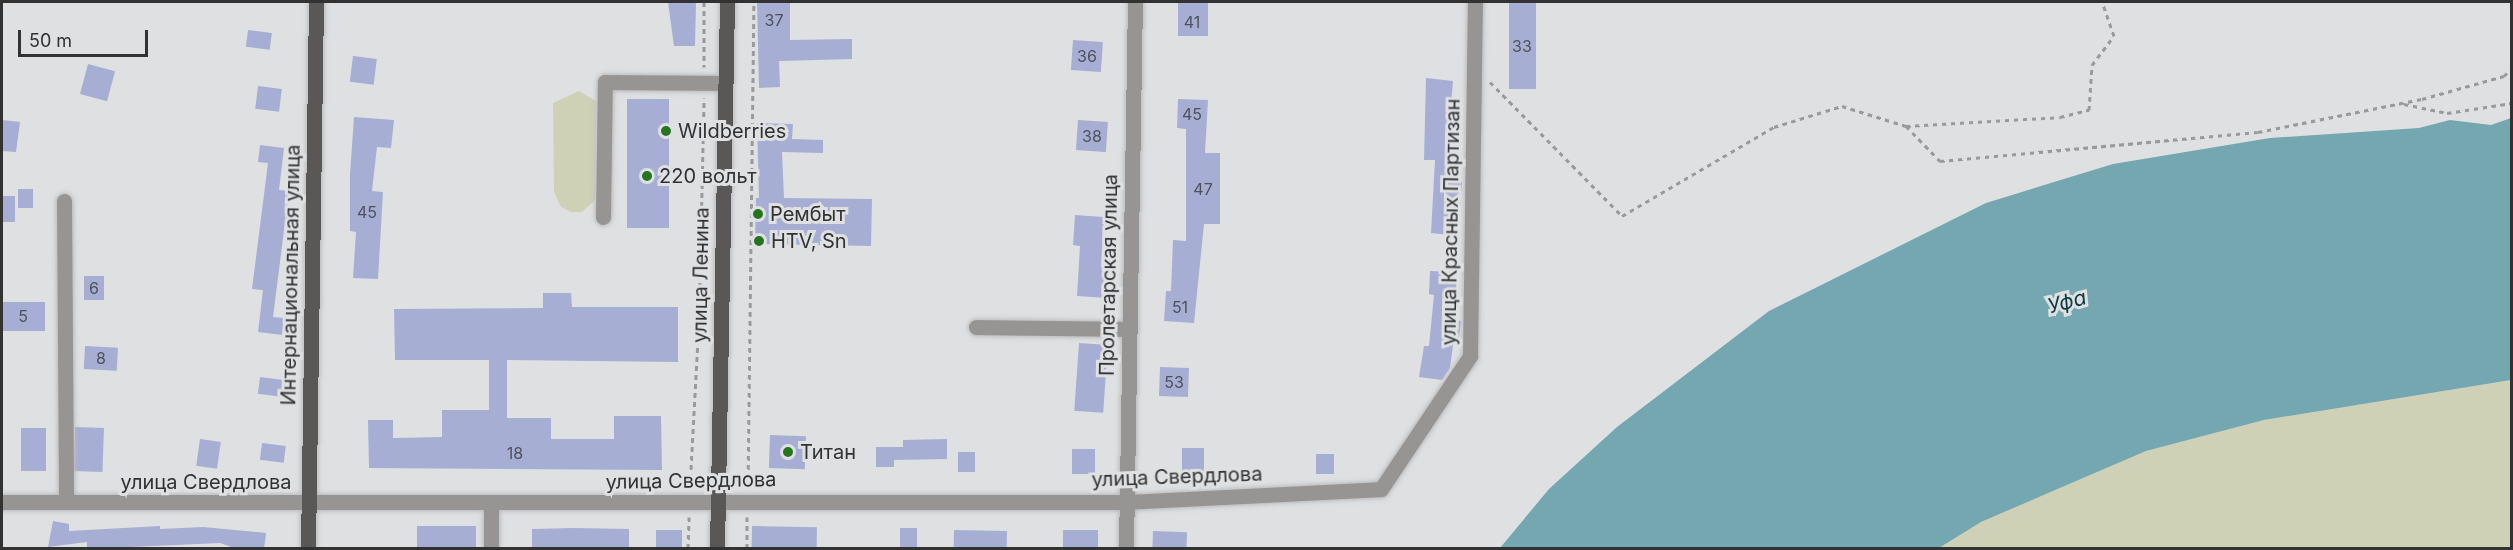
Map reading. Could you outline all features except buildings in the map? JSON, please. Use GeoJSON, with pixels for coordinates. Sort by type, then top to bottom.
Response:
{"type":"FeatureCollection","features":[{"type":"Feature","properties":{"kind":"main road","name":"Интернациональная улица"},"geometry":{"type":"LineString","coordinates":[[308,549],[316,2]]}},
{"type":"Feature","properties":{"kind":"main road","name":"улица Ленина"},"geometry":{"type":"LineString","coordinates":[[717,549],[727,2]]}},
{"type":"Feature","properties":{"kind":"street","name":"Пролетарская улица"},"geometry":{"type":"LineString","coordinates":[[1125,549],[1135,2]]}},
{"type":"Feature","properties":{"kind":"street","name":"улица Красных Партизан"},"geometry":{"type":"LineString","coordinates":[[1381,489],[1470,356],[1475,2]]}},
{"type":"Feature","properties":{"kind":"street"},"geometry":{"type":"LineString","coordinates":[[603,218],[605,82],[725,83]]}},
{"type":"Feature","properties":{"kind":"street"},"geometry":{"type":"LineString","coordinates":[[64,201],[66,502]]}},
{"type":"Feature","properties":{"kind":"street"},"geometry":{"type":"LineString","coordinates":[[976,327],[1129,329]]}},
{"type":"Feature","properties":{"kind":"street","name":"улица Свердлова"},"geometry":{"type":"LineString","coordinates":[[2,502],[491,504],[718,501],[1126,502],[1381,489]]}},
{"type":"Feature","properties":{"kind":"street"},"geometry":{"type":"LineString","coordinates":[[491,504],[491,549]]}},
{"type":"Feature","properties":{"kind":"path"},"geometry":{"type":"LineString","coordinates":[[688,549],[699,323],[704,2]]}},
{"type":"Feature","properties":{"kind":"path"},"geometry":{"type":"LineString","coordinates":[[747,549],[754,2]]}},
{"type":"Feature","properties":{"kind":"path"},"geometry":{"type":"LineString","coordinates":[[1474,63],[1516,111],[1622,216],[1774,127],[1842,106],[1906,126],[2060,117],[2089,110],[2092,65],[2114,36],[2102,2]]}},
{"type":"Feature","properties":{"kind":"path"},"geometry":{"type":"LineString","coordinates":[[1906,126],[1940,162],[2258,132],[2401,104],[2504,76],[2511,68]]}},
{"type":"Feature","properties":{"kind":"path"},"geometry":{"type":"LineString","coordinates":[[2401,104],[2448,113],[2511,103]]}},
{"type":"Feature","properties":{"kind":"green space"},"geometry":{"type":"Polygon","coordinates":[[[579,91],[596,101],[595,200],[582,212],[571,212],[561,207],[554,192],[553,103],[579,91]]]}},
{"type":"Feature","properties":{"kind":"green space"},"geometry":{"type":"Polygon","coordinates":[[[2511,380],[2511,548],[1939,548],[1981,522],[2146,451],[2264,420],[2511,380]]]}},
{"type":"Feature","properties":{"kind":"water","name":"Уфа"},"geometry":{"type":"Polygon","coordinates":[[[2511,118],[2511,380],[2264,420],[2146,451],[1981,522],[1939,548],[1500,548],[1549,489],[1617,427],[1769,311],[1986,203],[2113,164],[2270,138],[2419,128],[2450,120],[2491,125],[2511,118]]]}},
{"type":"Feature","properties":{"kind":"place","name":"Wildberries"},"geometry":{"type":"Point","coordinates":[666,131]}},
{"type":"Feature","properties":{"kind":"place","name":"220 вольт"},"geometry":{"type":"Point","coordinates":[647,176]}},
{"type":"Feature","properties":{"kind":"place","name":"Рембыт"},"geometry":{"type":"Point","coordinates":[758,214]}},
{"type":"Feature","properties":{"kind":"place","name":"HTV, Sn"},"geometry":{"type":"Point","coordinates":[759,241]}},
{"type":"Feature","properties":{"kind":"place","name":"Титан"},"geometry":{"type":"Point","coordinates":[788,452]}}]}
